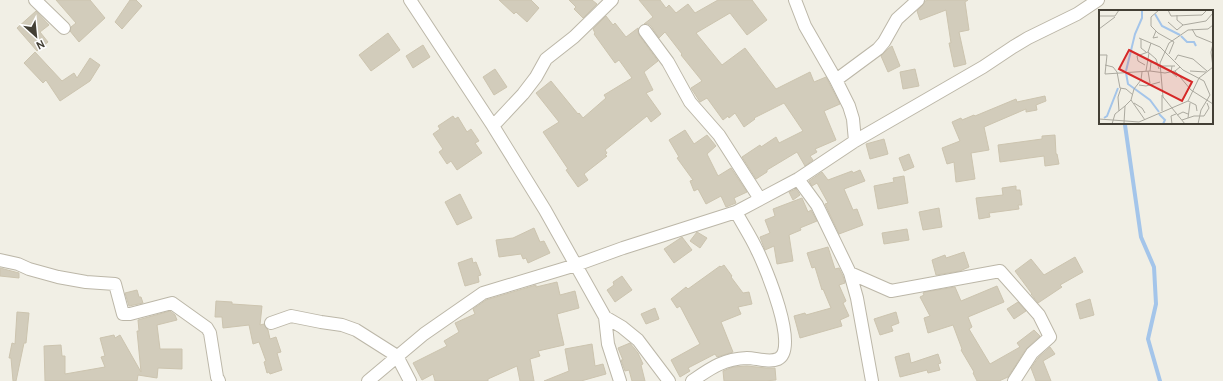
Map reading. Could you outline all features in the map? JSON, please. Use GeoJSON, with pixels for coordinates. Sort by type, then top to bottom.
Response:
{"type":"FeatureCollection","features":[{"type":"Feature","properties":{"kind":"street"},"geometry":{"type":"LineString","coordinates":[[35,0],[64,28]]}},
{"type":"Feature","properties":{"kind":"street"},"geometry":{"type":"LineString","coordinates":[[410,0],[493,126],[544,210],[605,318],[608,344],[616,380]]}},
{"type":"Feature","properties":{"kind":"street"},"geometry":{"type":"LineString","coordinates":[[493,126],[523,94],[536,77],[546,59],[574,37],[612,0]]}},
{"type":"Feature","properties":{"kind":"street"},"geometry":{"type":"LineString","coordinates":[[795,0],[805,26],[849,106],[853,119],[855,141]]}},
{"type":"Feature","properties":{"kind":"street"},"geometry":{"type":"LineString","coordinates":[[836,80],[878,48],[884,42],[897,19],[918,0]]}},
{"type":"Feature","properties":{"kind":"street"},"geometry":{"type":"LineString","coordinates":[[368,381],[424,334],[483,293],[576,265],[623,248],[736,212],[798,179],[855,141],[983,67],[1028,38],[1063,22],[1098,0]]}},
{"type":"Feature","properties":{"kind":"street"},"geometry":{"type":"LineString","coordinates":[[645,31],[668,62],[690,102],[719,135],[760,199]]}},
{"type":"Feature","properties":{"kind":"street"},"geometry":{"type":"LineString","coordinates":[[798,179],[817,205],[850,273],[857,298],[872,381]]}},
{"type":"Feature","properties":{"kind":"street"},"geometry":{"type":"LineString","coordinates":[[692,381],[713,366],[730,360],[748,358],[779,359],[783,354],[785,347],[784,329],[777,299],[758,251],[736,212]]}},
{"type":"Feature","properties":{"kind":"street"},"geometry":{"type":"LineString","coordinates":[[0,260],[18,264],[29,269],[58,277],[86,282],[115,284],[124,314],[130,314],[172,303],[207,328],[210,333],[217,377],[219,381]]}},
{"type":"Feature","properties":{"kind":"street"},"geometry":{"type":"LineString","coordinates":[[850,273],[891,291],[1000,271],[1039,315],[1050,337],[1032,353],[1014,381]]}},
{"type":"Feature","properties":{"kind":"street"},"geometry":{"type":"LineString","coordinates":[[271,322],[291,316],[342,325],[356,330],[397,356],[410,381]]}},
{"type":"Feature","properties":{"kind":"street"},"geometry":{"type":"LineString","coordinates":[[605,318],[622,327],[638,340],[669,381]]}},
{"type":"Feature","properties":{"kind":"building"},"geometry":{"type":"Polygon","coordinates":[[[56,0],[90,0],[105,18],[79,42],[70,31],[71,27],[76,23],[56,0]]]}},
{"type":"Feature","properties":{"kind":"building"},"geometry":{"type":"Polygon","coordinates":[[[130,0],[136,0],[142,6],[122,29],[115,22],[130,0]]]}},
{"type":"Feature","properties":{"kind":"building"},"geometry":{"type":"Polygon","coordinates":[[[499,0],[531,0],[539,8],[527,22],[516,12],[514,14],[499,0]]]}},
{"type":"Feature","properties":{"kind":"building"},"geometry":{"type":"Polygon","coordinates":[[[569,0],[592,0],[597,4],[583,18],[574,9],[576,7],[569,0]]]}},
{"type":"Feature","properties":{"kind":"building"},"geometry":{"type":"Polygon","coordinates":[[[639,0],[660,0],[666,8],[669,5],[676,13],[688,4],[695,13],[718,0],[752,0],[767,20],[747,35],[730,13],[696,33],[722,65],[745,48],[776,89],[810,72],[814,82],[826,77],[840,104],[824,111],[836,140],[815,149],[817,152],[810,156],[813,160],[805,166],[797,152],[767,170],[767,172],[756,179],[742,157],[760,145],[761,147],[776,137],[779,143],[803,131],[784,103],[754,118],[755,119],[744,127],[735,113],[729,118],[728,116],[723,120],[707,98],[700,102],[691,88],[702,81],[665,32],[659,38],[651,26],[644,24],[653,17],[639,0]]]}},
{"type":"Feature","properties":{"kind":"building"},"geometry":{"type":"Polygon","coordinates":[[[968,0],[965,2],[969,30],[959,32],[966,64],[954,67],[949,43],[951,43],[946,10],[920,20],[917,11],[925,1],[968,0]]]}},
{"type":"Feature","properties":{"kind":"building"},"geometry":{"type":"Polygon","coordinates":[[[36,11],[49,25],[40,32],[48,42],[37,51],[17,28],[36,11]]]}},
{"type":"Feature","properties":{"kind":"building"},"geometry":{"type":"Polygon","coordinates":[[[606,16],[613,25],[615,23],[626,37],[638,28],[639,35],[658,61],[644,72],[653,90],[646,93],[661,114],[651,122],[647,116],[605,150],[607,153],[605,155],[607,156],[584,174],[588,180],[578,187],[566,170],[568,169],[543,132],[559,122],[536,93],[551,81],[583,118],[606,98],[604,95],[632,78],[619,60],[615,63],[594,34],[593,29],[606,16]]]}},
{"type":"Feature","properties":{"kind":"building"},"geometry":{"type":"Polygon","coordinates":[[[388,33],[400,50],[371,71],[359,55],[388,33]]]}},
{"type":"Feature","properties":{"kind":"building"},"geometry":{"type":"Polygon","coordinates":[[[423,45],[430,57],[413,68],[406,56],[423,45]]]}},
{"type":"Feature","properties":{"kind":"building"},"geometry":{"type":"Polygon","coordinates":[[[892,46],[900,66],[888,72],[881,56],[892,46]]]}},
{"type":"Feature","properties":{"kind":"building"},"geometry":{"type":"Polygon","coordinates":[[[35,52],[62,81],[74,73],[77,78],[90,58],[100,65],[90,81],[60,101],[46,80],[43,83],[24,63],[35,52]]]}},
{"type":"Feature","properties":{"kind":"building"},"geometry":{"type":"Polygon","coordinates":[[[495,69],[507,87],[494,95],[483,77],[495,69]]]}},
{"type":"Feature","properties":{"kind":"building"},"geometry":{"type":"Polygon","coordinates":[[[915,69],[919,86],[903,89],[900,72],[915,69]]]}},
{"type":"Feature","properties":{"kind":"building"},"geometry":{"type":"Polygon","coordinates":[[[1045,96],[1046,101],[1036,105],[1037,110],[1026,112],[1026,109],[984,127],[989,150],[971,153],[975,179],[956,182],[954,162],[947,164],[942,148],[960,141],[952,122],[961,118],[962,120],[974,115],[975,116],[1016,99],[1017,102],[1045,96]]]}},
{"type":"Feature","properties":{"kind":"building"},"geometry":{"type":"Polygon","coordinates":[[[453,116],[455,119],[458,117],[467,132],[471,129],[479,141],[475,143],[482,153],[457,170],[451,161],[447,164],[439,152],[443,149],[433,134],[440,129],[438,126],[453,116]]]}},
{"type":"Feature","properties":{"kind":"building"},"geometry":{"type":"Polygon","coordinates":[[[685,130],[694,144],[707,135],[716,146],[707,154],[718,176],[731,168],[747,192],[734,198],[736,203],[726,207],[721,196],[706,204],[698,189],[694,191],[690,181],[693,180],[677,158],[679,157],[669,140],[685,130]]]}},
{"type":"Feature","properties":{"kind":"building"},"geometry":{"type":"Polygon","coordinates":[[[1055,135],[1056,154],[1059,164],[1045,166],[1044,156],[1000,162],[998,145],[1042,139],[1042,136],[1055,135]]]}},
{"type":"Feature","properties":{"kind":"building"},"geometry":{"type":"Polygon","coordinates":[[[884,139],[888,154],[870,159],[866,144],[884,139]]]}},
{"type":"Feature","properties":{"kind":"building"},"geometry":{"type":"Polygon","coordinates":[[[909,154],[914,167],[904,171],[899,158],[909,154]]]}},
{"type":"Feature","properties":{"kind":"building"},"geometry":{"type":"Polygon","coordinates":[[[860,170],[865,181],[844,189],[853,210],[857,209],[863,225],[839,234],[825,204],[828,203],[817,183],[812,186],[809,181],[822,172],[828,180],[852,171],[853,173],[860,170]]]}},
{"type":"Feature","properties":{"kind":"building"},"geometry":{"type":"Polygon","coordinates":[[[904,176],[908,203],[878,209],[874,186],[894,182],[893,178],[904,176]]]}},
{"type":"Feature","properties":{"kind":"building"},"geometry":{"type":"Polygon","coordinates":[[[1016,186],[1016,190],[1020,190],[1022,205],[1018,205],[1019,209],[989,213],[990,217],[979,219],[976,198],[1003,195],[1002,188],[1016,186]]]}},
{"type":"Feature","properties":{"kind":"building"},"geometry":{"type":"Polygon","coordinates":[[[796,189],[800,195],[793,200],[789,192],[796,189]]]}},
{"type":"Feature","properties":{"kind":"building"},"geometry":{"type":"Polygon","coordinates":[[[460,194],[472,218],[457,225],[445,202],[460,194]]]}},
{"type":"Feature","properties":{"kind":"building"},"geometry":{"type":"Polygon","coordinates":[[[802,198],[808,212],[811,210],[817,221],[800,228],[801,230],[789,235],[793,261],[777,264],[774,246],[765,250],[760,237],[770,233],[765,220],[775,216],[773,209],[802,198]]]}},
{"type":"Feature","properties":{"kind":"building"},"geometry":{"type":"Polygon","coordinates":[[[939,208],[942,227],[923,230],[919,212],[939,208]]]}},
{"type":"Feature","properties":{"kind":"building"},"geometry":{"type":"Polygon","coordinates":[[[534,228],[540,242],[544,241],[550,253],[528,263],[526,258],[523,259],[521,254],[499,257],[496,240],[513,238],[534,228]]]}},
{"type":"Feature","properties":{"kind":"building"},"geometry":{"type":"Polygon","coordinates":[[[907,229],[909,240],[884,244],[882,233],[907,229]]]}},
{"type":"Feature","properties":{"kind":"building"},"geometry":{"type":"Polygon","coordinates":[[[697,232],[707,238],[700,248],[690,241],[697,232]]]}},
{"type":"Feature","properties":{"kind":"building"},"geometry":{"type":"Polygon","coordinates":[[[682,237],[692,250],[674,263],[664,249],[682,237]]]}},
{"type":"Feature","properties":{"kind":"building"},"geometry":{"type":"Polygon","coordinates":[[[828,247],[835,269],[839,268],[843,276],[845,283],[839,285],[846,301],[843,303],[849,316],[840,320],[842,326],[800,338],[794,316],[805,313],[806,315],[831,308],[823,289],[822,290],[815,267],[812,268],[807,253],[828,247]]]}},
{"type":"Feature","properties":{"kind":"building"},"geometry":{"type":"Polygon","coordinates":[[[964,252],[969,267],[960,271],[936,275],[932,260],[945,255],[946,258],[964,252]]]}},
{"type":"Feature","properties":{"kind":"building"},"geometry":{"type":"Polygon","coordinates":[[[1075,257],[1083,272],[1060,285],[1062,287],[1038,303],[1015,271],[1031,259],[1044,275],[1075,257]]]}},
{"type":"Feature","properties":{"kind":"building"},"geometry":{"type":"Polygon","coordinates":[[[472,258],[473,263],[476,262],[481,275],[478,276],[479,282],[465,286],[458,263],[472,258]]]}},
{"type":"Feature","properties":{"kind":"building"},"geometry":{"type":"Polygon","coordinates":[[[724,265],[743,293],[749,292],[752,304],[738,307],[741,314],[721,322],[733,352],[717,357],[715,354],[688,368],[690,371],[680,377],[671,360],[700,344],[680,306],[677,308],[671,299],[686,287],[688,289],[720,266],[721,267],[724,265]]]}},
{"type":"Feature","properties":{"kind":"building"},"geometry":{"type":"Polygon","coordinates":[[[0,268],[19,273],[19,278],[0,276],[0,268]]]}},
{"type":"Feature","properties":{"kind":"building"},"geometry":{"type":"Polygon","coordinates":[[[622,276],[632,290],[615,302],[607,290],[614,285],[613,282],[622,276]]]}},
{"type":"Feature","properties":{"kind":"building"},"geometry":{"type":"Polygon","coordinates":[[[557,282],[560,295],[575,291],[579,308],[557,314],[564,345],[538,351],[540,356],[530,359],[534,381],[520,381],[517,366],[488,379],[488,381],[435,381],[433,374],[422,380],[413,363],[447,346],[444,341],[459,332],[455,323],[475,314],[473,309],[486,300],[536,285],[536,287],[557,282]]]}},
{"type":"Feature","properties":{"kind":"building"},"geometry":{"type":"Polygon","coordinates":[[[997,286],[1004,302],[968,317],[972,327],[969,329],[990,364],[1020,347],[1017,343],[1034,330],[1040,336],[1026,349],[1008,377],[999,381],[977,381],[973,373],[974,372],[961,350],[962,349],[953,325],[928,333],[924,318],[930,316],[920,297],[924,295],[923,293],[925,292],[955,287],[961,301],[997,286]]]}},
{"type":"Feature","properties":{"kind":"building"},"geometry":{"type":"Polygon","coordinates":[[[137,290],[143,303],[129,306],[125,293],[137,290]]]}},
{"type":"Feature","properties":{"kind":"building"},"geometry":{"type":"Polygon","coordinates":[[[1090,299],[1094,315],[1080,319],[1076,304],[1090,299]]]}},
{"type":"Feature","properties":{"kind":"building"},"geometry":{"type":"Polygon","coordinates":[[[216,301],[232,302],[232,304],[262,306],[260,325],[264,324],[268,330],[270,339],[276,337],[281,352],[277,353],[282,370],[270,374],[269,372],[267,373],[264,362],[266,361],[259,342],[253,344],[249,325],[223,328],[222,317],[215,317],[216,301]]]}},
{"type":"Feature","properties":{"kind":"building"},"geometry":{"type":"Polygon","coordinates":[[[1018,302],[1026,311],[1014,319],[1007,309],[1018,302]]]}},
{"type":"Feature","properties":{"kind":"building"},"geometry":{"type":"Polygon","coordinates":[[[655,308],[659,319],[646,324],[641,314],[655,308]]]}},
{"type":"Feature","properties":{"kind":"building"},"geometry":{"type":"Polygon","coordinates":[[[170,311],[175,315],[177,320],[157,325],[160,349],[182,349],[182,369],[158,368],[157,378],[138,375],[137,381],[45,381],[44,346],[61,345],[62,356],[65,356],[65,374],[105,367],[101,357],[105,356],[100,338],[114,335],[115,338],[120,335],[141,372],[137,331],[139,331],[138,320],[170,311]]]}},
{"type":"Feature","properties":{"kind":"building"},"geometry":{"type":"Polygon","coordinates":[[[17,312],[29,313],[26,343],[24,343],[16,381],[13,381],[11,358],[9,358],[12,343],[15,344],[17,312]]]}},
{"type":"Feature","properties":{"kind":"building"},"geometry":{"type":"Polygon","coordinates":[[[896,312],[899,323],[891,326],[893,331],[880,335],[874,319],[896,312]]]}},
{"type":"Feature","properties":{"kind":"building"},"geometry":{"type":"Polygon","coordinates":[[[630,343],[638,353],[643,364],[641,365],[645,381],[632,381],[629,370],[625,371],[621,360],[623,360],[618,348],[630,343]]]}},
{"type":"Feature","properties":{"kind":"building"},"geometry":{"type":"Polygon","coordinates":[[[592,344],[595,366],[603,364],[606,374],[581,381],[544,381],[569,371],[565,349],[592,344]]]}},
{"type":"Feature","properties":{"kind":"building"},"geometry":{"type":"Polygon","coordinates":[[[1050,347],[1055,354],[1043,361],[1051,381],[1036,381],[1031,368],[1038,358],[1050,347]]]}},
{"type":"Feature","properties":{"kind":"building"},"geometry":{"type":"Polygon","coordinates":[[[909,353],[911,363],[938,354],[941,363],[938,364],[940,370],[928,373],[927,370],[900,377],[895,357],[909,353]]]}},
{"type":"Feature","properties":{"kind":"building"},"geometry":{"type":"Polygon","coordinates":[[[747,366],[775,368],[776,380],[724,381],[723,371],[733,367],[747,366]]]}},
{"type":"Feature","properties":{"kind":"waterway"},"geometry":{"type":"LineString","coordinates":[[1126,124],[1141,237],[1154,267],[1156,304],[1148,339],[1160,381]]}}]}
